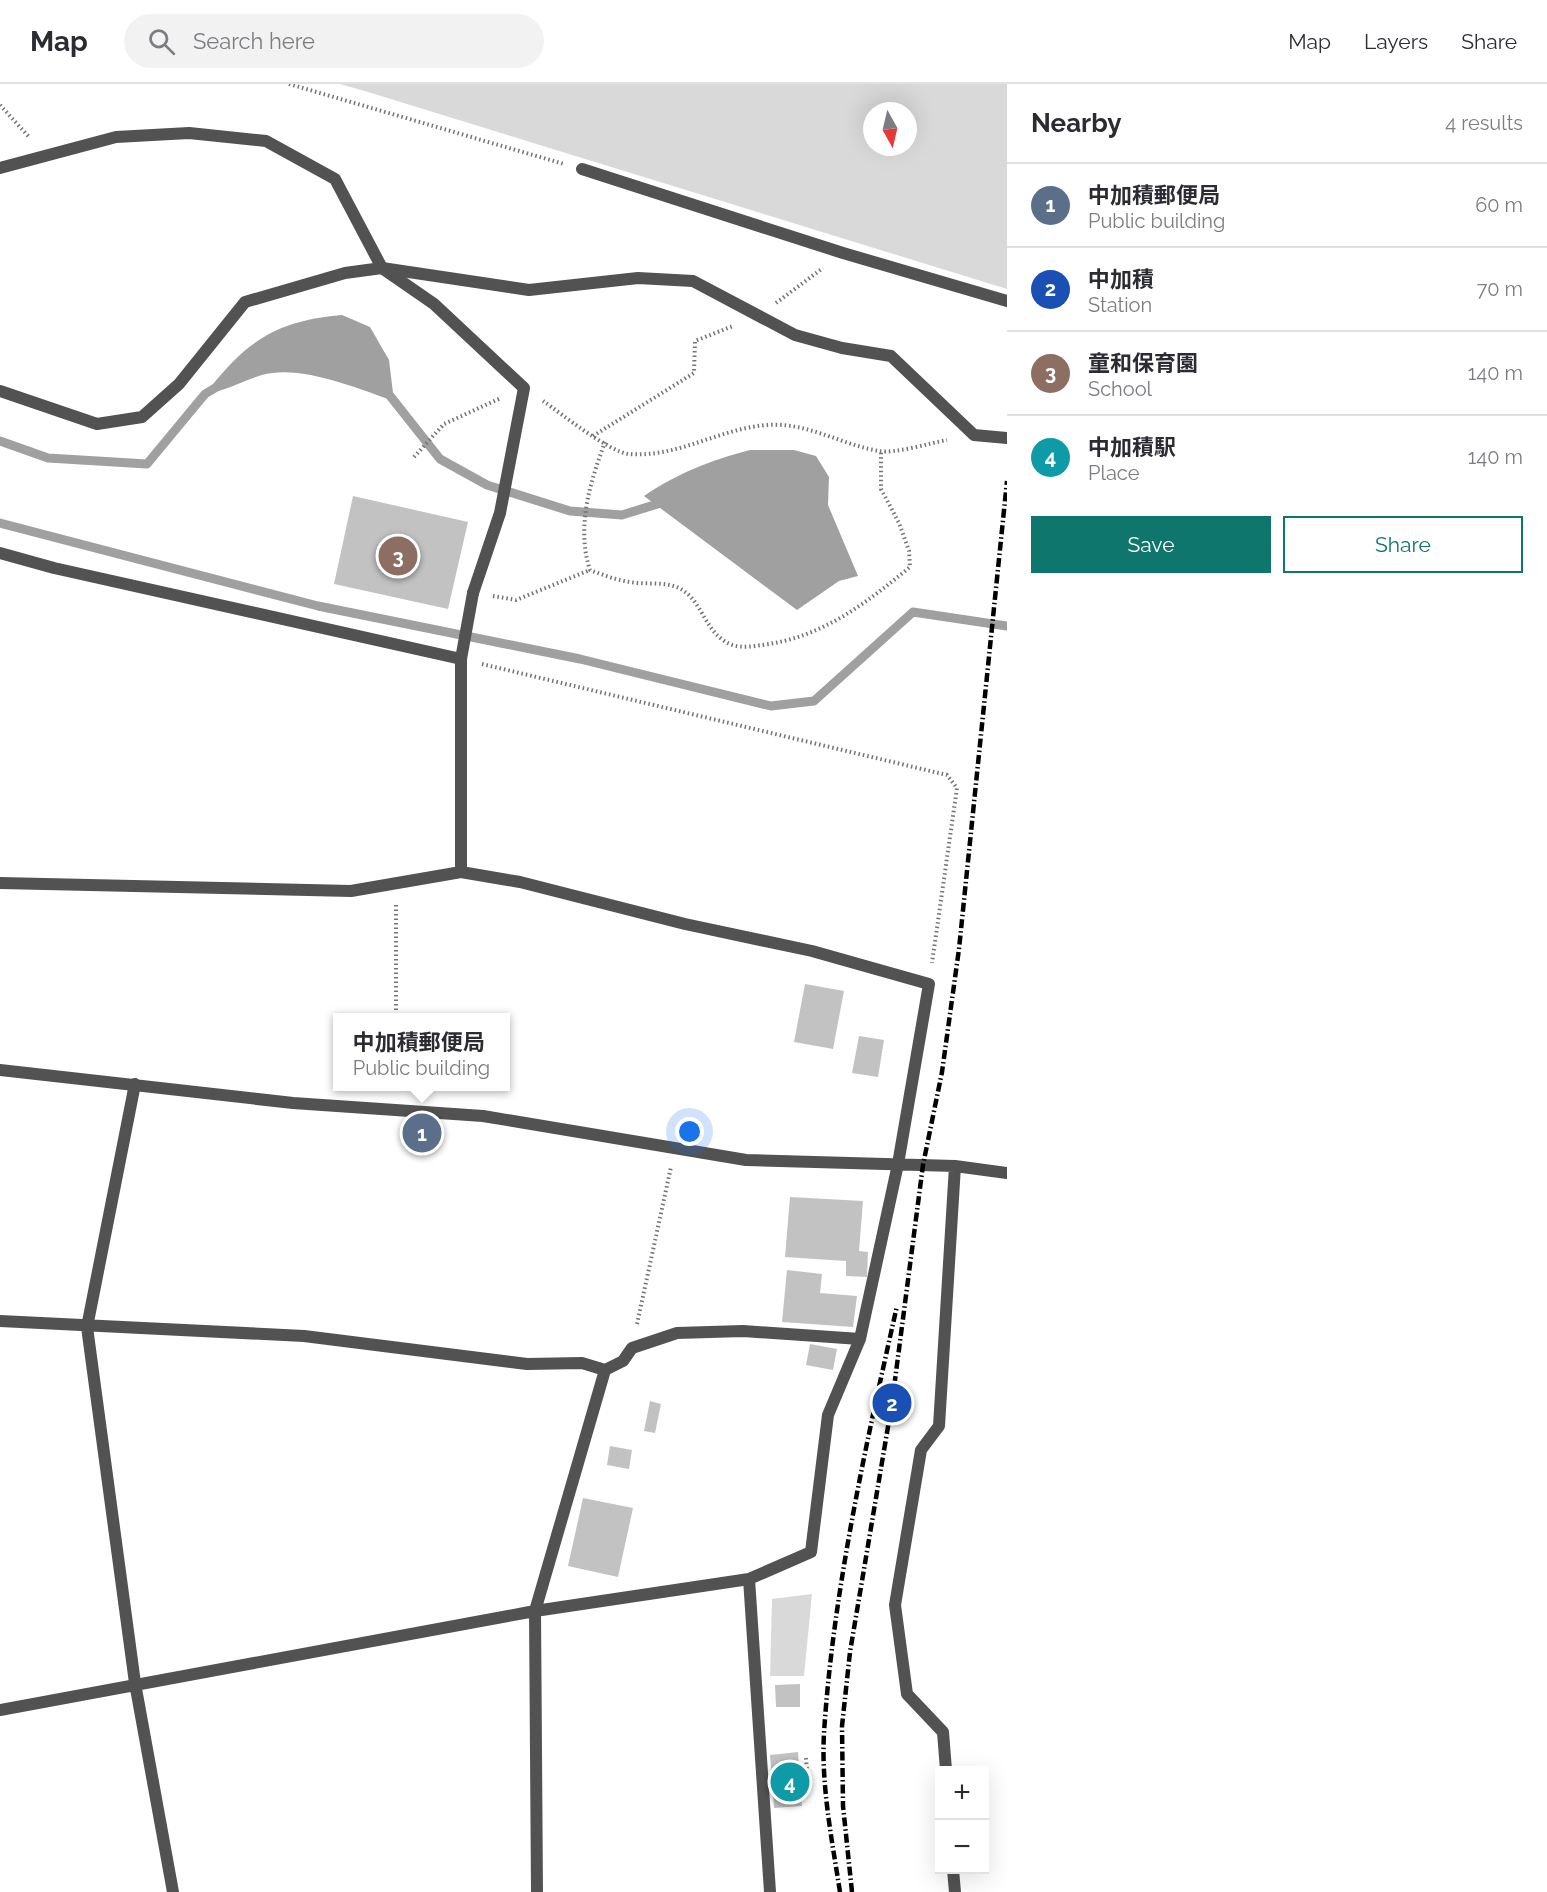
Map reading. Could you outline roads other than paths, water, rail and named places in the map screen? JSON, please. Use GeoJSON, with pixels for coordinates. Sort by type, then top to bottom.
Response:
{"type":"FeatureCollection","features":[{"type":"Feature","properties":{"kind":"street"},"geometry":{"type":"LineString","coordinates":[[0,168],[116,137],[189,133],[266,141],[335,179],[382,268],[434,304],[524,388],[501,513],[473,593],[461,658],[461,872]]}},
{"type":"Feature","properties":{"kind":"street"},"geometry":{"type":"LineString","coordinates":[[582,169],[843,253],[1007,301]]}},
{"type":"Feature","properties":{"kind":"street"},"geometry":{"type":"LineString","coordinates":[[0,391],[97,424],[142,417],[179,384],[245,302],[345,273],[382,268],[529,290],[638,278],[693,281],[795,335],[842,348],[891,356],[974,435],[1007,438]]}},
{"type":"Feature","properties":{"kind":"street"},"geometry":{"type":"LineString","coordinates":[[0,553],[54,568],[461,658]]}},
{"type":"Feature","properties":{"kind":"street"},"geometry":{"type":"LineString","coordinates":[[0,883],[351,891],[461,872],[520,882],[685,924],[812,951],[929,984],[898,1164],[860,1339],[828,1415],[811,1552],[749,1579],[535,1611],[135,1683],[0,1710]]}},
{"type":"Feature","properties":{"kind":"street"},"geometry":{"type":"LineString","coordinates":[[0,1070],[293,1103],[483,1116],[746,1160],[955,1166],[1007,1173]]}},
{"type":"Feature","properties":{"kind":"street"},"geometry":{"type":"LineString","coordinates":[[135,1084],[87,1327],[135,1683],[172,1892]]}},
{"type":"Feature","properties":{"kind":"street"},"geometry":{"type":"LineString","coordinates":[[946,1766],[943,1732],[907,1694],[895,1605],[921,1450],[939,1426],[955,1166]]}},
{"type":"Feature","properties":{"kind":"street"},"geometry":{"type":"LineString","coordinates":[[0,1321],[304,1336],[527,1364],[582,1363],[604,1370],[623,1361],[632,1348],[677,1333],[743,1331],[860,1339]]}},
{"type":"Feature","properties":{"kind":"street"},"geometry":{"type":"LineString","coordinates":[[537,1892],[535,1611],[604,1370]]}},
{"type":"Feature","properties":{"kind":"street"},"geometry":{"type":"LineString","coordinates":[[749,1579],[770,1892]]}},
{"type":"Feature","properties":{"kind":"street"},"geometry":{"type":"LineString","coordinates":[[953,1874],[955,1892]]}},
{"type":"Feature","properties":{"kind":"waterway"},"geometry":{"type":"LineString","coordinates":[[0,441],[48,458],[147,464],[205,394],[215,388]]}},
{"type":"Feature","properties":{"kind":"waterway"},"geometry":{"type":"LineString","coordinates":[[387,392],[440,459],[487,485],[570,511],[622,515],[667,501]]}},
{"type":"Feature","properties":{"kind":"waterway"},"geometry":{"type":"LineString","coordinates":[[0,523],[318,606],[580,659],[771,706],[814,701],[913,612],[1007,626]]}},
{"type":"Feature","properties":{"kind":"railway"},"geometry":{"type":"LineString","coordinates":[[852,1892],[843,1806],[842,1726],[850,1652],[892,1403],[923,1165],[942,1072],[959,949],[1007,481]]}},
{"type":"Feature","properties":{"kind":"railway"},"geometry":{"type":"LineString","coordinates":[[840,1892],[824,1773],[823,1753],[828,1680],[852,1518],[897,1306]]}},
{"type":"Feature","properties":{"kind":"place","name":"童和保育園"},"geometry":{"type":"Point","coordinates":[398,556]}},
{"type":"Feature","properties":{"kind":"place","name":"中加積郵便局"},"geometry":{"type":"Point","coordinates":[422,1133]}},
{"type":"Feature","properties":{"kind":"place","name":"中加積"},"geometry":{"type":"Point","coordinates":[892,1403]}},
{"type":"Feature","properties":{"kind":"place","name":"中加積駅"},"geometry":{"type":"Point","coordinates":[790,1782]}}]}
